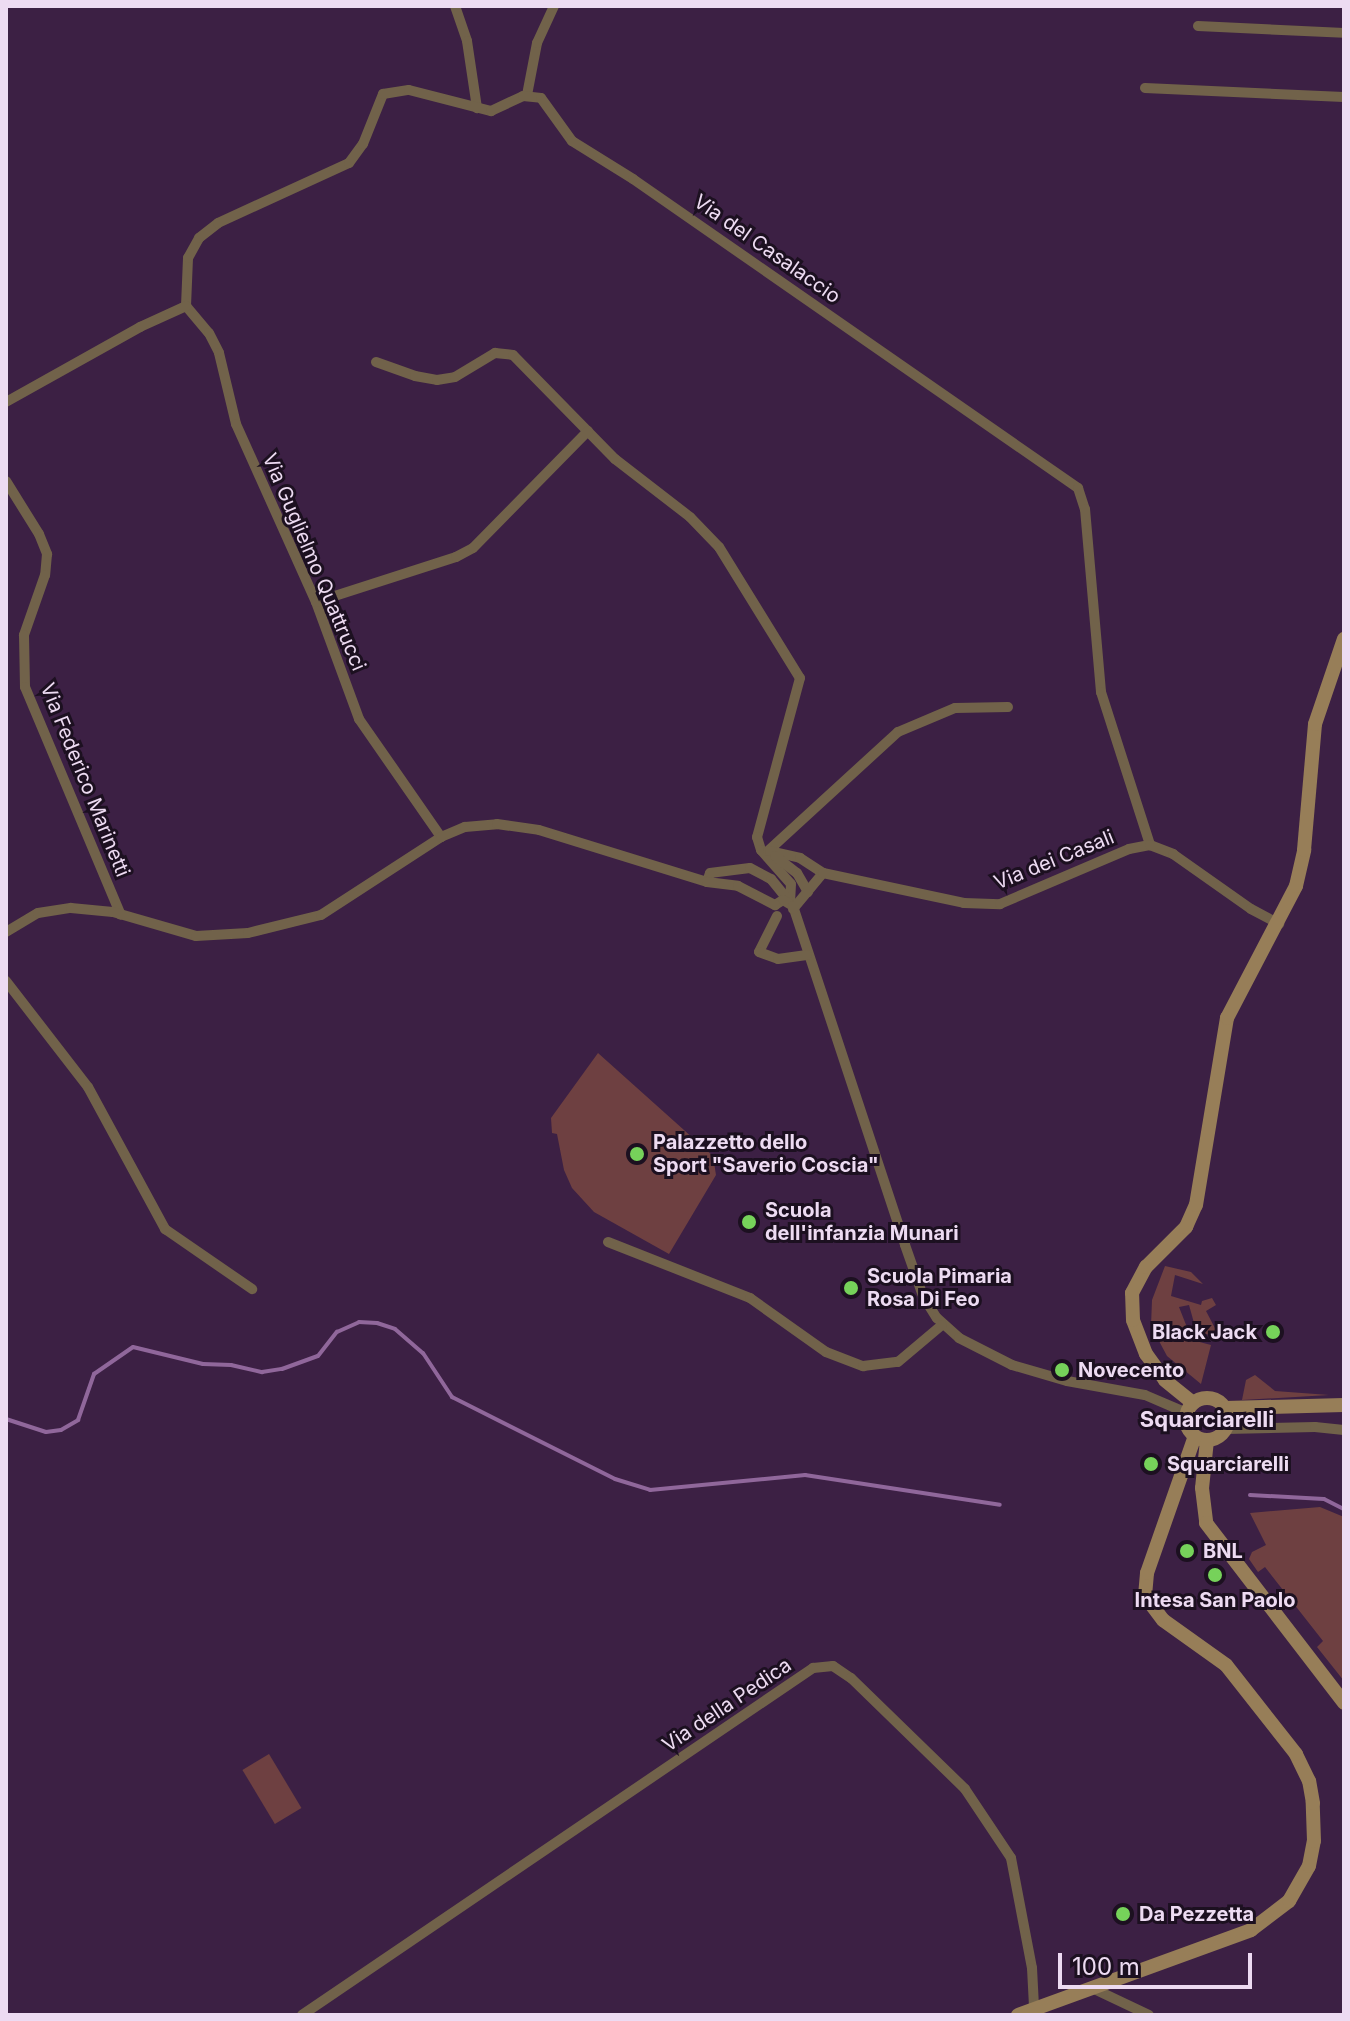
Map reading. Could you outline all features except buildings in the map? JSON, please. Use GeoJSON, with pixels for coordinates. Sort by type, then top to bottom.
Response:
{"type":"FeatureCollection","features":[{"type":"Feature","properties":{"kind":"main road"},"geometry":{"type":"LineString","coordinates":[[1190,1408],[1146,1354],[1133,1320],[1132,1293],[1143,1272],[1178,1237],[1194,1210],[1227,1018],[1279,924],[1296,886],[1302,860],[1317,714],[1344,639]]}},
{"type":"Feature","properties":{"kind":"main road"},"geometry":{"type":"LineString","coordinates":[[1190,1408],[1210,1398],[1225,1408],[1344,1405]]}},
{"type":"Feature","properties":{"kind":"main road"},"geometry":{"type":"LineString","coordinates":[[1190,1408],[1187,1426],[1201,1438],[1218,1437],[1226,1429],[1225,1408]]}},
{"type":"Feature","properties":{"kind":"main road"},"geometry":{"type":"LineString","coordinates":[[1201,1438],[1206,1523],[1344,1703]]}},
{"type":"Feature","properties":{"kind":"main road"},"geometry":{"type":"LineString","coordinates":[[1018,2015],[1251,1930],[1272,1917],[1294,1894],[1309,1866],[1314,1841],[1312,1796],[1303,1766],[1279,1728],[1226,1665],[1163,1620],[1145,1596],[1152,1558],[1201,1438]]}},
{"type":"Feature","properties":{"kind":"street"},"geometry":{"type":"LineString","coordinates":[[455,6],[467,41],[477,108]]}},
{"type":"Feature","properties":{"kind":"street"},"geometry":{"type":"LineString","coordinates":[[6,402],[140,327],[186,306],[188,258],[199,238],[218,223],[349,163],[363,144],[383,94],[409,90],[495,111],[527,95],[537,43],[554,6]]}},
{"type":"Feature","properties":{"kind":"street"},"geometry":{"type":"LineString","coordinates":[[1198,26],[1344,33]]}},
{"type":"Feature","properties":{"kind":"street"},"geometry":{"type":"LineString","coordinates":[[1145,88],[1344,97]]}},
{"type":"Feature","properties":{"kind":"street","name":"Via del Casalaccio"},"geometry":{"type":"LineString","coordinates":[[527,95],[547,104],[572,141],[660,197],[1067,477],[1078,488],[1085,509],[1101,692],[1150,845]]}},
{"type":"Feature","properties":{"kind":"street","name":"Via Guglielmo Quattrucci"},"geometry":{"type":"LineString","coordinates":[[186,306],[209,333],[219,353],[236,424],[316,602],[361,723],[441,837]]}},
{"type":"Feature","properties":{"kind":"street"},"geometry":{"type":"LineString","coordinates":[[6,932],[33,915],[56,909],[91,909],[178,933],[211,937],[248,933],[317,917],[441,837],[481,825],[517,825],[667,870],[744,888],[786,918],[792,890],[786,875],[758,844],[758,824],[800,688],[796,667],[710,536],[624,467],[510,354],[495,353],[455,377],[437,380],[376,362]]}},
{"type":"Feature","properties":{"kind":"street"},"geometry":{"type":"LineString","coordinates":[[316,602],[456,557],[473,548],[588,431]]}},
{"type":"Feature","properties":{"kind":"street","name":"Via Federico Marinetti"},"geometry":{"type":"LineString","coordinates":[[6,481],[43,540],[47,554],[45,575],[24,635],[25,687],[121,915]]}},
{"type":"Feature","properties":{"kind":"street"},"geometry":{"type":"LineString","coordinates":[[768,851],[898,732],[955,708],[1008,707]]}},
{"type":"Feature","properties":{"kind":"street"},"geometry":{"type":"LineString","coordinates":[[758,844],[797,873],[808,892]]}},
{"type":"Feature","properties":{"kind":"street"},"geometry":{"type":"LineString","coordinates":[[1150,845],[1173,854],[1251,909],[1279,924]]}},
{"type":"Feature","properties":{"kind":"street","name":"Via dei Casali"},"geometry":{"type":"LineString","coordinates":[[768,851],[800,858],[823,873],[944,899],[992,905],[1019,897],[1129,849],[1150,845]]}},
{"type":"Feature","properties":{"kind":"street"},"geometry":{"type":"LineString","coordinates":[[708,878],[750,868],[780,888],[791,906],[914,1270],[926,1302],[942,1325],[978,1349],[1023,1369],[1067,1381],[1145,1395],[1190,1408]]}},
{"type":"Feature","properties":{"kind":"street"},"geometry":{"type":"LineString","coordinates":[[791,906],[808,892],[823,873]]}},
{"type":"Feature","properties":{"kind":"street"},"geometry":{"type":"LineString","coordinates":[[791,906],[783,900],[776,910],[759,952],[778,959],[807,955]]}},
{"type":"Feature","properties":{"kind":"street"},"geometry":{"type":"LineString","coordinates":[[6,981],[88,1087],[165,1229],[252,1289]]}},
{"type":"Feature","properties":{"kind":"street"},"geometry":{"type":"LineString","coordinates":[[608,1242],[750,1298],[826,1352],[863,1366],[898,1362],[942,1325]]}},
{"type":"Feature","properties":{"kind":"street"},"geometry":{"type":"LineString","coordinates":[[1226,1429],[1315,1427],[1344,1430]]}},
{"type":"Feature","properties":{"kind":"street","name":"Via della Pedica"},"geometry":{"type":"LineString","coordinates":[[302,2015],[813,1668],[833,1666],[851,1678],[965,1789],[1011,1858],[1032,1968],[1034,2007]]}},
{"type":"Feature","properties":{"kind":"street"},"geometry":{"type":"LineString","coordinates":[[1092,1988],[1149,2015]]}},
{"type":"Feature","properties":{"kind":"shaded area","name":"Palazzetto dello Sport \"Saverio Coscia\""},"geometry":{"type":"Polygon","coordinates":[[[598,1053],[713,1156],[716,1175],[669,1254],[594,1212],[572,1188],[564,1170],[557,1134],[552,1133],[551,1118],[598,1053]]]}},
{"type":"Feature","properties":{"kind":"shaded area"},"geometry":{"type":"Polygon","coordinates":[[[1165,1266],[1191,1272],[1203,1284],[1175,1275],[1171,1296],[1201,1305],[1202,1301],[1212,1298],[1216,1305],[1206,1311],[1217,1332],[1214,1337],[1196,1330],[1189,1305],[1179,1307],[1192,1340],[1211,1345],[1201,1384],[1167,1356],[1151,1326],[1152,1300],[1165,1266]]]}},
{"type":"Feature","properties":{"kind":"shaded area"},"geometry":{"type":"Polygon","coordinates":[[[1255,1375],[1275,1391],[1329,1395],[1242,1400],[1246,1380],[1255,1375]]]}},
{"type":"Feature","properties":{"kind":"shaded area"},"geometry":{"type":"Polygon","coordinates":[[[1320,1507],[1344,1517],[1344,1681],[1317,1647],[1323,1641],[1265,1567],[1258,1572],[1249,1559],[1252,1552],[1266,1545],[1250,1513],[1320,1507]]]}},
{"type":"Feature","properties":{"kind":"shaded area"},"geometry":{"type":"Polygon","coordinates":[[[269,1754],[301,1808],[275,1824],[242,1770],[269,1754]]]}},
{"type":"Feature","properties":{"kind":"waterway"},"geometry":{"type":"LineString","coordinates":[[6,1419],[46,1432],[61,1430],[78,1420],[94,1374],[133,1347],[203,1364],[231,1365],[262,1372],[282,1369],[318,1356],[337,1332],[359,1322],[377,1323],[395,1329],[423,1353],[452,1397],[615,1479],[650,1490],[805,1475],[1000,1505]]}},
{"type":"Feature","properties":{"kind":"waterway"},"geometry":{"type":"LineString","coordinates":[[1250,1495],[1324,1499],[1344,1509]]}},
{"type":"Feature","properties":{"kind":"place","name":"Palazzetto dello Sport \"Saverio Coscia\""},"geometry":{"type":"Point","coordinates":[637,1154]}},
{"type":"Feature","properties":{"kind":"place","name":"Scuola dell'infanzia Munari"},"geometry":{"type":"Point","coordinates":[749,1222]}},
{"type":"Feature","properties":{"kind":"place","name":"Scuola Pimaria Rosa Di Feo"},"geometry":{"type":"Point","coordinates":[851,1288]}},
{"type":"Feature","properties":{"kind":"place","name":"Black Jack"},"geometry":{"type":"Point","coordinates":[1273,1332]}},
{"type":"Feature","properties":{"kind":"place","name":"Novecento"},"geometry":{"type":"Point","coordinates":[1062,1370]}},
{"type":"Feature","properties":{"kind":"place","name":"Squarciarelli"},"geometry":{"type":"Point","coordinates":[1151,1464]}},
{"type":"Feature","properties":{"kind":"place","name":"BNL"},"geometry":{"type":"Point","coordinates":[1187,1551]}},
{"type":"Feature","properties":{"kind":"place","name":"Intesa San Paolo"},"geometry":{"type":"Point","coordinates":[1215,1575]}},
{"type":"Feature","properties":{"kind":"place","name":"Da Pezzetta"},"geometry":{"type":"Point","coordinates":[1123,1914]}},
{"type":"Feature","properties":{"kind":"district","name":"Squarciarelli"},"geometry":{"type":"Point","coordinates":[1207,1420]}}]}
